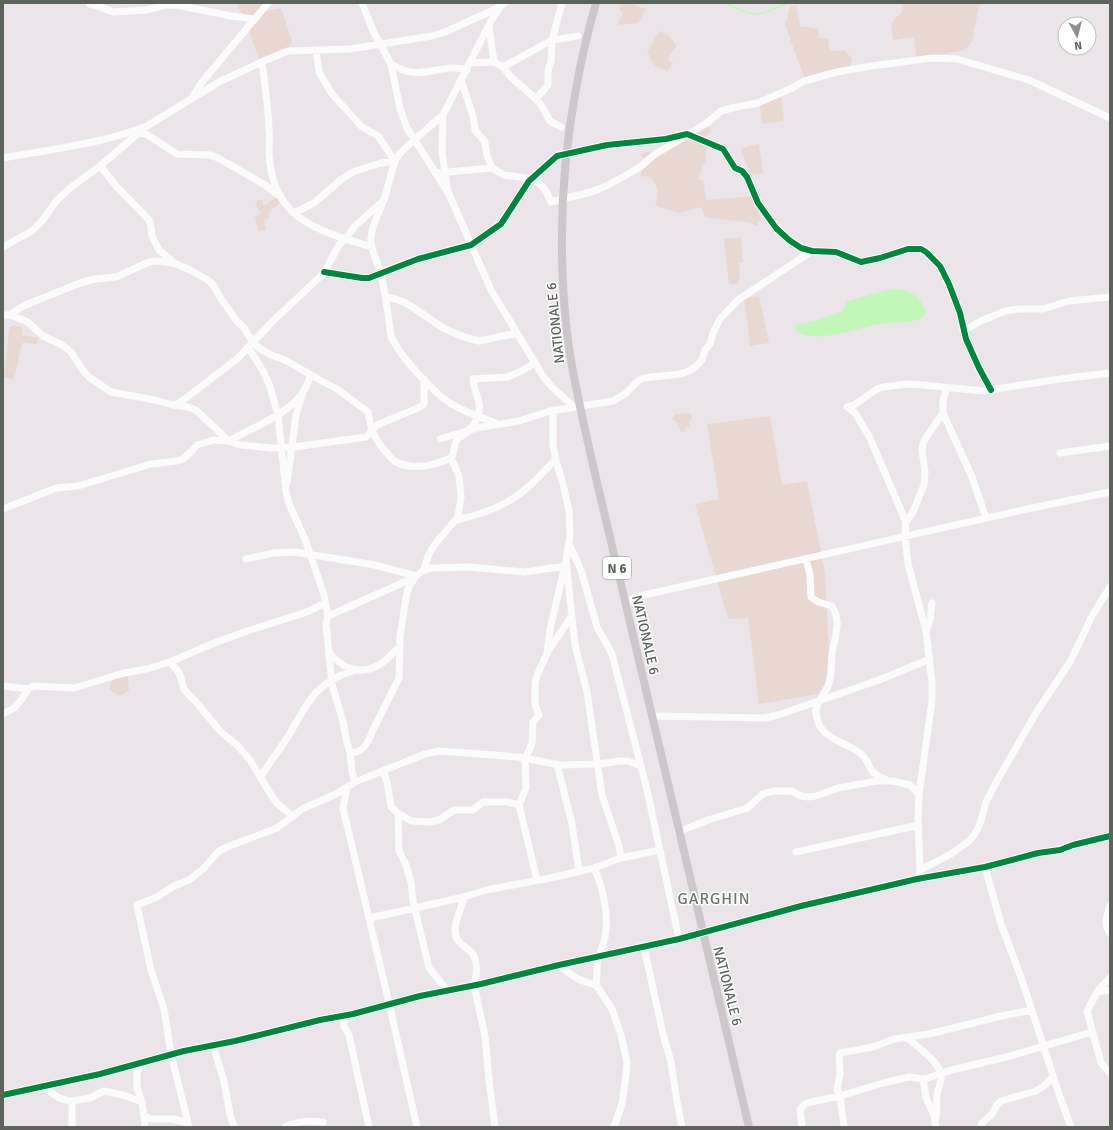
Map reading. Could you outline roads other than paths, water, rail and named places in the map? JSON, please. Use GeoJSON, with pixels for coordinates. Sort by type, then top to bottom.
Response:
{"type":"FeatureCollection","features":[{"type":"Feature","properties":{"kind":"main road","name":"NATIONALE 6"},"geometry":{"type":"LineString","coordinates":[[596,3],[576,89],[566,154],[562,200],[562,267],[564,305],[569,350],[577,406],[626,604],[748,1127]]}},
{"type":"Feature","properties":{"kind":"street"},"geometry":{"type":"LineString","coordinates":[[192,98],[202,82],[268,3]]}},
{"type":"Feature","properties":{"kind":"street"},"geometry":{"type":"LineString","coordinates":[[362,3],[374,34],[391,64],[400,109],[407,128],[448,191],[491,290],[545,379],[577,406]]}},
{"type":"Feature","properties":{"kind":"street"},"geometry":{"type":"LineString","coordinates":[[536,99],[548,85],[548,71],[551,61],[552,40],[562,3]]}},
{"type":"Feature","properties":{"kind":"street"},"geometry":{"type":"LineString","coordinates":[[90,4],[106,6],[113,12],[147,10],[166,5],[202,9],[231,16],[254,19]]}},
{"type":"Feature","properties":{"kind":"street"},"geometry":{"type":"LineString","coordinates":[[3,247],[32,230],[42,221],[57,200],[69,189],[100,166],[147,126],[219,82],[288,51],[350,49],[432,36],[445,32],[503,5]]}},
{"type":"Feature","properties":{"kind":"street"},"geometry":{"type":"LineString","coordinates":[[499,424],[455,406],[439,395],[402,355],[391,336],[386,296],[371,240],[372,230],[384,200],[395,161],[399,154],[443,115],[489,26],[503,5]]}},
{"type":"Feature","properties":{"kind":"street"},"geometry":{"type":"LineString","coordinates":[[489,26],[494,62]]}},
{"type":"Feature","properties":{"kind":"street"},"geometry":{"type":"LineString","coordinates":[[503,67],[552,40],[578,36]]}},
{"type":"Feature","properties":{"kind":"street"},"geometry":{"type":"LineString","coordinates":[[316,50],[320,72],[332,94],[362,127],[378,136],[395,161]]}},
{"type":"Feature","properties":{"kind":"street"},"geometry":{"type":"LineString","coordinates":[[436,173],[492,168],[504,175],[533,179],[541,185],[551,202],[562,200],[591,192],[617,180],[640,167],[654,155],[687,134],[707,123],[722,111],[758,103],[804,81],[831,73],[864,67],[945,58],[957,59],[1029,80],[1110,118]]}},
{"type":"Feature","properties":{"kind":"street"},"geometry":{"type":"LineString","coordinates":[[262,62],[269,128],[269,156],[276,190],[294,213],[311,225],[345,239],[372,247]]}},
{"type":"Feature","properties":{"kind":"street"},"geometry":{"type":"LineString","coordinates":[[470,63],[494,62],[503,67],[506,73],[514,81],[536,99],[550,121],[561,127]]}},
{"type":"Feature","properties":{"kind":"street"},"geometry":{"type":"LineString","coordinates":[[391,64],[406,71],[419,72],[459,68],[466,70]]}},
{"type":"Feature","properties":{"kind":"street"},"geometry":{"type":"LineString","coordinates":[[461,80],[473,116],[475,130],[485,142],[487,156],[492,168]]}},
{"type":"Feature","properties":{"kind":"street"},"geometry":{"type":"LineString","coordinates":[[443,115],[442,151],[448,191]]}},
{"type":"Feature","properties":{"kind":"street"},"geometry":{"type":"LineString","coordinates":[[3,158],[105,140],[147,126]]}},
{"type":"Feature","properties":{"kind":"street"},"geometry":{"type":"LineString","coordinates":[[130,132],[140,132],[158,141],[177,154],[210,155],[218,158],[265,185],[280,196]]}},
{"type":"Feature","properties":{"kind":"street"},"geometry":{"type":"LineString","coordinates":[[324,272],[369,278],[418,260],[472,245],[501,224],[523,188],[557,156],[607,145],[666,139],[687,134],[723,149],[735,168],[742,171],[747,176],[758,203],[776,228],[795,245],[801,248],[812,251],[836,252],[861,262],[880,258],[908,249],[921,249],[926,252],[940,266],[949,284],[960,313],[963,330],[979,368],[991,390]]}},
{"type":"Feature","properties":{"kind":"street"},"geometry":{"type":"LineString","coordinates":[[294,213],[314,203],[343,178],[355,171],[373,165],[395,161]]}},
{"type":"Feature","properties":{"kind":"street"},"geometry":{"type":"LineString","coordinates":[[100,166],[117,187],[150,221],[152,236],[159,250],[174,263],[196,273],[208,280],[214,286],[221,299],[244,328],[250,345],[270,384],[278,415],[286,492],[289,504],[311,555],[328,616],[326,624],[332,679],[350,752],[352,772],[355,782]]}},
{"type":"Feature","properties":{"kind":"street"},"geometry":{"type":"LineString","coordinates":[[173,405],[178,404],[228,366],[250,345],[324,272],[339,245],[355,226],[384,200]]}},
{"type":"Feature","properties":{"kind":"street"},"geometry":{"type":"LineString","coordinates":[[440,439],[470,430],[519,421],[553,411],[596,404],[619,398],[643,378],[680,374],[689,371],[702,360],[720,319],[738,300],[812,251]]}},
{"type":"Feature","properties":{"kind":"street"},"geometry":{"type":"LineString","coordinates":[[6,315],[23,306],[80,283],[95,279],[116,277],[149,262],[158,261],[174,263]]}},
{"type":"Feature","properties":{"kind":"street"},"geometry":{"type":"LineString","coordinates":[[386,296],[404,302],[443,328],[464,337],[480,341],[516,333]]}},
{"type":"Feature","properties":{"kind":"street"},"geometry":{"type":"LineString","coordinates":[[963,330],[1005,312],[1019,309],[1043,309],[1052,305],[1073,300],[1110,297]]}},
{"type":"Feature","properties":{"kind":"street"},"geometry":{"type":"LineString","coordinates":[[6,315],[28,322],[43,336],[62,345],[71,352],[82,370],[89,377],[111,392],[155,400],[196,410],[229,441]]}},
{"type":"Feature","properties":{"kind":"street"},"geometry":{"type":"LineString","coordinates":[[250,345],[285,360],[336,389],[368,412],[376,441],[395,462],[418,466],[431,465],[451,458],[454,455],[454,447],[457,440],[470,430],[480,404],[473,386],[473,379],[508,377],[535,363]]}},
{"type":"Feature","properties":{"kind":"street"},"geometry":{"type":"LineString","coordinates":[[916,879],[920,870],[919,794],[932,701],[932,682],[926,631],[908,564],[905,537],[906,522],[869,436],[855,413],[847,407],[854,405],[877,389],[884,387],[908,384],[976,391],[1110,373]]}},
{"type":"Feature","properties":{"kind":"street"},"geometry":{"type":"LineString","coordinates":[[286,492],[296,415],[302,393],[311,375]]}},
{"type":"Feature","properties":{"kind":"street"},"geometry":{"type":"LineString","coordinates":[[3,509],[56,488],[78,486],[151,464],[177,461],[197,446],[218,439],[240,445],[260,448],[281,448],[366,437],[378,425],[424,404],[424,380]]}},
{"type":"Feature","properties":{"kind":"street"},"geometry":{"type":"LineString","coordinates":[[947,388],[943,400],[943,413],[972,477],[986,518]]}},
{"type":"Feature","properties":{"kind":"street"},"geometry":{"type":"LineString","coordinates":[[229,441],[278,415],[302,393]]}},
{"type":"Feature","properties":{"kind":"street"},"geometry":{"type":"LineString","coordinates":[[547,654],[550,628],[566,565],[570,535],[569,511],[553,445],[553,411]]}},
{"type":"Feature","properties":{"kind":"street"},"geometry":{"type":"LineString","coordinates":[[906,522],[913,512],[924,484],[925,472],[922,450],[923,444],[943,413]]}},
{"type":"Feature","properties":{"kind":"street"},"geometry":{"type":"LineString","coordinates":[[1060,453],[1110,446]]}},
{"type":"Feature","properties":{"kind":"street"},"geometry":{"type":"LineString","coordinates":[[423,571],[429,554],[435,544],[458,518],[461,497],[459,476],[451,458]]}},
{"type":"Feature","properties":{"kind":"street"},"geometry":{"type":"LineString","coordinates":[[457,520],[475,516],[511,500],[525,490],[556,459]]}},
{"type":"Feature","properties":{"kind":"street"},"geometry":{"type":"LineString","coordinates":[[626,604],[635,597],[986,518],[1110,492]]}},
{"type":"Feature","properties":{"kind":"street"},"geometry":{"type":"LineString","coordinates":[[569,543],[581,570],[598,627],[612,654],[647,790],[679,939]]}},
{"type":"Feature","properties":{"kind":"street"},"geometry":{"type":"LineString","coordinates":[[246,559],[273,553],[288,552],[375,565],[416,576]]}},
{"type":"Feature","properties":{"kind":"street"},"geometry":{"type":"LineString","coordinates":[[806,559],[810,575],[811,598],[818,602],[832,606],[837,613],[837,632],[832,654],[830,679],[828,687],[816,710],[821,728],[828,735],[862,754],[872,771],[878,777],[910,785],[919,794]]}},
{"type":"Feature","properties":{"kind":"street"},"geometry":{"type":"LineString","coordinates":[[328,616],[398,585],[430,568],[468,567],[525,572],[566,565]]}},
{"type":"Feature","properties":{"kind":"street"},"geometry":{"type":"LineString","coordinates":[[566,565],[575,645],[587,692],[602,795],[619,846],[621,858]]}},
{"type":"Feature","properties":{"kind":"street"},"geometry":{"type":"LineString","coordinates":[[350,752],[357,752],[364,747],[370,739],[399,678],[400,636],[407,592],[416,576]]}},
{"type":"Feature","properties":{"kind":"street"},"geometry":{"type":"LineString","coordinates":[[920,870],[951,854],[969,841],[975,834],[980,824],[986,802],[998,779],[1036,713],[1070,662],[1093,614],[1110,587]]}},
{"type":"Feature","properties":{"kind":"street"},"geometry":{"type":"LineString","coordinates":[[3,686],[28,689],[39,685],[74,688],[170,662],[209,645],[307,612],[325,603]]}},
{"type":"Feature","properties":{"kind":"street"},"geometry":{"type":"LineString","coordinates":[[926,631],[930,620],[932,603]]}},
{"type":"Feature","properties":{"kind":"street"},"geometry":{"type":"LineString","coordinates":[[537,880],[519,805],[526,788],[525,759],[532,744],[533,722],[539,715],[535,705],[535,683],[550,647],[571,617]]}},
{"type":"Feature","properties":{"kind":"street"},"geometry":{"type":"LineString","coordinates":[[261,776],[314,693],[338,675],[368,669],[379,665],[400,647]]}},
{"type":"Feature","properties":{"kind":"street"},"geometry":{"type":"LineString","coordinates":[[328,650],[335,659],[353,671]]}},
{"type":"Feature","properties":{"kind":"street"},"geometry":{"type":"LineString","coordinates":[[652,716],[765,718],[820,701],[905,670],[930,659]]}},
{"type":"Feature","properties":{"kind":"street"},"geometry":{"type":"LineString","coordinates":[[170,662],[180,675],[184,689],[222,732],[237,745],[250,760],[261,776],[271,795],[278,804],[292,816]]}},
{"type":"Feature","properties":{"kind":"street"},"geometry":{"type":"LineString","coordinates":[[3,714],[14,708],[28,689]]}},
{"type":"Feature","properties":{"kind":"street"},"geometry":{"type":"LineString","coordinates":[[188,1125],[171,1054],[164,1009],[151,970],[137,905],[157,897],[174,886],[189,880],[203,869],[219,852],[227,847],[277,828],[302,809],[336,794],[355,782],[425,754],[440,751],[525,759],[557,764],[598,764],[628,761],[640,766]]}},
{"type":"Feature","properties":{"kind":"street"},"geometry":{"type":"LineString","coordinates":[[557,764],[572,824],[579,871]]}},
{"type":"Feature","properties":{"kind":"street"},"geometry":{"type":"LineString","coordinates":[[383,771],[387,782],[391,808],[411,821],[429,822],[439,820],[454,810],[473,810],[483,802],[508,802],[519,805]]}},
{"type":"Feature","properties":{"kind":"street"},"geometry":{"type":"LineString","coordinates":[[678,832],[708,820],[747,808],[763,794],[768,792],[791,791],[808,797],[816,796],[838,788],[877,781],[893,781]]}},
{"type":"Feature","properties":{"kind":"street"},"geometry":{"type":"LineString","coordinates":[[347,787],[343,808],[370,918],[417,1127]]}},
{"type":"Feature","properties":{"kind":"street"},"geometry":{"type":"LineString","coordinates":[[398,813],[399,851],[406,865],[411,882],[414,907],[429,968],[447,990]]}},
{"type":"Feature","properties":{"kind":"street"},"geometry":{"type":"LineString","coordinates":[[796,852],[862,836],[919,825]]}},
{"type":"Feature","properties":{"kind":"street"},"geometry":{"type":"LineString","coordinates":[[3,1095],[100,1074],[171,1054],[344,1016],[389,1003],[679,939],[801,906],[916,879],[985,867],[1038,853],[1060,850],[1073,845],[1110,836]]}},
{"type":"Feature","properties":{"kind":"street"},"geometry":{"type":"LineString","coordinates":[[370,918],[464,897],[486,890],[594,868],[621,858],[660,850]]}},
{"type":"Feature","properties":{"kind":"street"},"geometry":{"type":"LineString","coordinates":[[985,867],[1004,930],[1071,1127]]}},
{"type":"Feature","properties":{"kind":"street"},"geometry":{"type":"LineString","coordinates":[[594,868],[599,878],[606,920],[606,932],[597,967],[598,974],[596,986]]}},
{"type":"Feature","properties":{"kind":"street"},"geometry":{"type":"LineString","coordinates":[[464,897],[455,928],[456,937],[459,943],[473,954],[475,960],[476,980],[474,985],[485,1036],[495,1127]]}},
{"type":"Feature","properties":{"kind":"street"},"geometry":{"type":"LineString","coordinates":[[1110,906],[1106,923],[1107,930],[1110,933]]}},
{"type":"Feature","properties":{"kind":"street"},"geometry":{"type":"LineString","coordinates":[[644,947],[663,1034],[671,1062],[682,1127]]}},
{"type":"Feature","properties":{"kind":"street"},"geometry":{"type":"LineString","coordinates":[[559,965],[571,975],[596,986],[612,1008],[621,1035],[627,1062],[626,1081],[622,1104],[614,1127]]}},
{"type":"Feature","properties":{"kind":"street"},"geometry":{"type":"LineString","coordinates":[[1110,978],[1098,992],[1087,1011],[1101,1063],[1110,1073]]}},
{"type":"Feature","properties":{"kind":"street"},"geometry":{"type":"LineString","coordinates":[[1098,992],[1110,990]]}},
{"type":"Feature","properties":{"kind":"street"},"geometry":{"type":"LineString","coordinates":[[844,1127],[840,1096],[837,1087],[840,1073],[840,1053],[873,1047],[894,1039],[929,1034],[1032,1010]]}},
{"type":"Feature","properties":{"kind":"street"},"geometry":{"type":"LineString","coordinates":[[344,1016],[344,1026],[349,1035],[368,1127]]}},
{"type":"Feature","properties":{"kind":"street"},"geometry":{"type":"LineString","coordinates":[[802,1127],[800,1109],[805,1104],[811,1102],[840,1096],[909,1077],[923,1079],[1092,1032]]}},
{"type":"Feature","properties":{"kind":"street"},"geometry":{"type":"LineString","coordinates":[[907,1037],[932,1060],[941,1073],[937,1096],[935,1124]]}},
{"type":"Feature","properties":{"kind":"street"},"geometry":{"type":"LineString","coordinates":[[213,1046],[224,1081],[234,1127]]}},
{"type":"Feature","properties":{"kind":"street"},"geometry":{"type":"LineString","coordinates":[[145,1127],[142,1102],[137,1087],[137,1071],[149,1060]]}},
{"type":"Feature","properties":{"kind":"street"},"geometry":{"type":"LineString","coordinates":[[980,1127],[982,1123],[992,1114],[996,1105],[1002,1101],[1036,1091],[1044,1086],[1053,1077]]}},
{"type":"Feature","properties":{"kind":"street"},"geometry":{"type":"LineString","coordinates":[[923,1079],[926,1098],[932,1110],[935,1124]]}},
{"type":"Feature","properties":{"kind":"street"},"geometry":{"type":"LineString","coordinates":[[44,1086],[65,1101],[90,1098],[104,1091],[123,1095],[142,1102]]}},
{"type":"Feature","properties":{"kind":"street"},"geometry":{"type":"LineString","coordinates":[[72,1101],[72,1127]]}},
{"type":"Feature","properties":{"kind":"street"},"geometry":{"type":"LineString","coordinates":[[144,1116],[151,1119],[173,1119],[188,1125]]}},
{"type":"Feature","properties":{"kind":"street"},"geometry":{"type":"LineString","coordinates":[[285,1127],[295,1122],[304,1120],[324,1122]]}},
{"type":"Feature","properties":{"kind":"waterway"},"geometry":{"type":"LineString","coordinates":[[726,3],[744,12],[757,14],[788,3]]}},
{"type":"Feature","properties":{"kind":"district","name":"GARGHIN"},"geometry":{"type":"Point","coordinates":[714,898]}}]}
